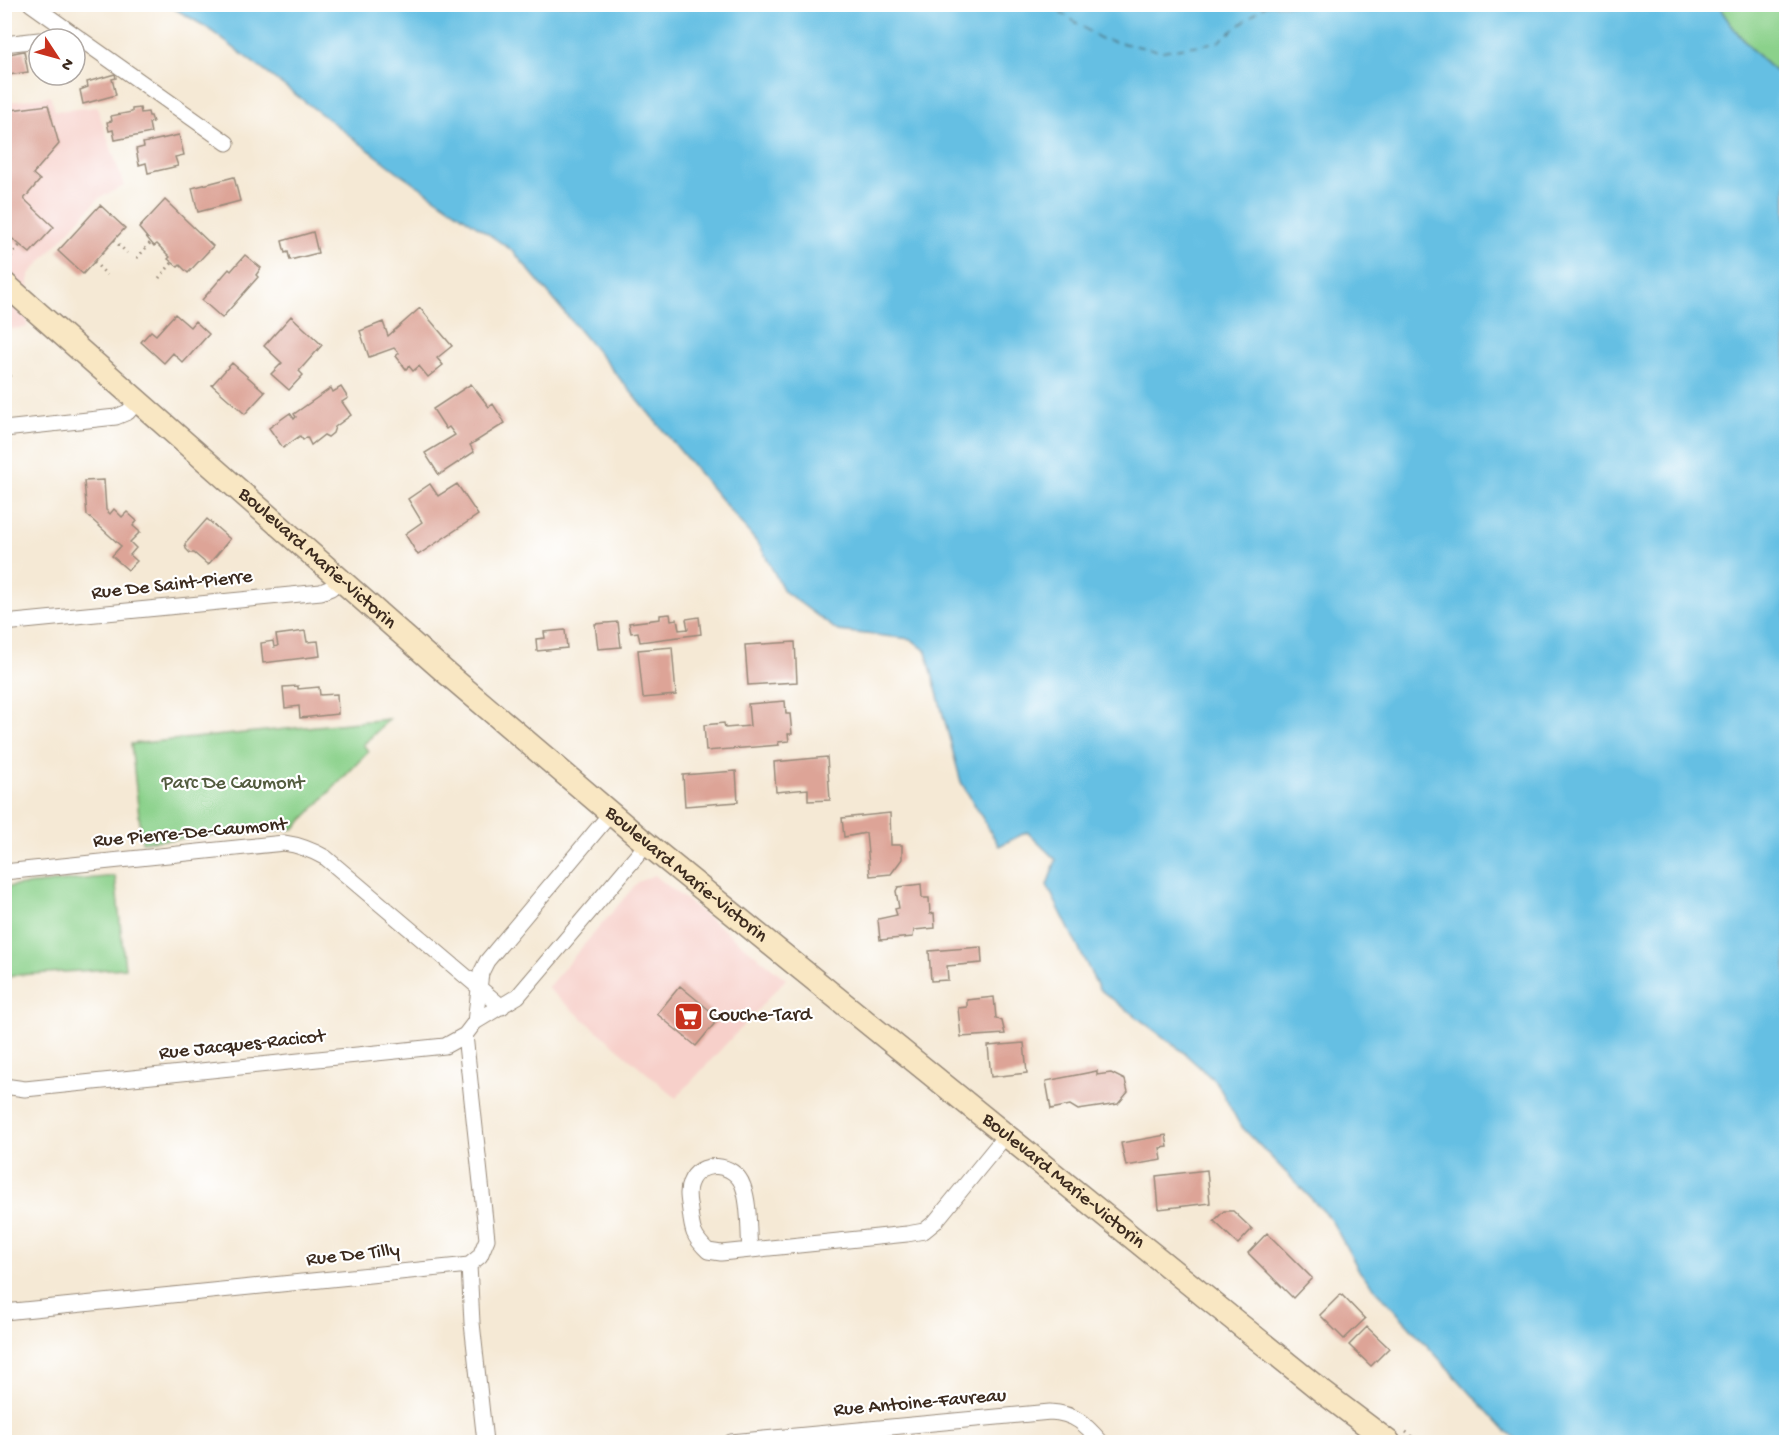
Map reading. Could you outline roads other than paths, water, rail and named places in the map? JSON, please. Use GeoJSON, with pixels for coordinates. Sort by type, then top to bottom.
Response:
{"type":"FeatureCollection","features":[{"type":"Feature","properties":{"kind":"street"},"geometry":{"type":"LineString","coordinates":[[31,4],[227,143]]}},
{"type":"Feature","properties":{"kind":"street"},"geometry":{"type":"LineString","coordinates":[[4,44],[27,41]]}},
{"type":"Feature","properties":{"kind":"street","name":"Boulevard Marie-Victorin"},"geometry":{"type":"LineString","coordinates":[[6,272],[138,400],[444,671],[647,844],[1324,1393],[1395,1436]]}},
{"type":"Feature","properties":{"kind":"street"},"geometry":{"type":"LineString","coordinates":[[4,429],[116,417],[128,412],[138,400]]}},
{"type":"Feature","properties":{"kind":"street","name":"Rue De Saint-Pierre"},"geometry":{"type":"LineString","coordinates":[[4,623],[321,592],[331,588],[340,579]]}},
{"type":"Feature","properties":{"kind":"street"},"geometry":{"type":"LineString","coordinates":[[475,1022],[481,973],[487,961],[611,813]]}},
{"type":"Feature","properties":{"kind":"street","name":"Rue Pierre-De-Caumont"},"geometry":{"type":"LineString","coordinates":[[4,872],[284,843],[294,845],[312,850],[326,858],[502,1007]]}},
{"type":"Feature","properties":{"kind":"street","name":"Rue Jacques-Racicot"},"geometry":{"type":"LineString","coordinates":[[4,1086],[25,1089],[445,1046],[465,1035],[475,1022],[518,996],[647,844]]}},
{"type":"Feature","properties":{"kind":"street"},"geometry":{"type":"LineString","coordinates":[[465,1035],[487,1239],[480,1256],[469,1265],[472,1323],[485,1443]]}},
{"type":"Feature","properties":{"kind":"street"},"geometry":{"type":"LineString","coordinates":[[750,1250],[746,1198],[738,1176],[720,1166],[708,1167],[697,1172],[690,1182],[688,1191],[693,1234],[708,1251],[750,1250],[924,1231],[935,1222],[1006,1135]]}},
{"type":"Feature","properties":{"kind":"street","name":"Rue De Tilly"},"geometry":{"type":"LineString","coordinates":[[4,1312],[469,1265]]}},
{"type":"Feature","properties":{"kind":"street","name":"Rue Antoine-Favreau"},"geometry":{"type":"LineString","coordinates":[[731,1443],[1050,1413],[1068,1414],[1077,1418],[1101,1443]]}},
{"type":"Feature","properties":{"kind":"water"},"geometry":{"type":"Polygon","coordinates":[[[168,5],[1718,5],[1749,46],[1786,80],[1786,1442],[1519,1442],[1506,1432],[1360,1272],[1330,1218],[1240,1125],[1217,1083],[1182,1051],[1099,989],[1047,885],[1056,860],[1027,832],[999,846],[961,782],[926,651],[911,639],[838,631],[784,591],[760,546],[513,251],[398,172],[206,27],[168,5]]]}},
{"type":"Feature","properties":{"kind":"place","name":"Couche-Tard"},"geometry":{"type":"Point","coordinates":[688,1016]}},
{"type":"Feature","properties":{"kind":"park label","name":"Parc De Caumont"},"geometry":{"type":"Point","coordinates":[233,784]}}]}
